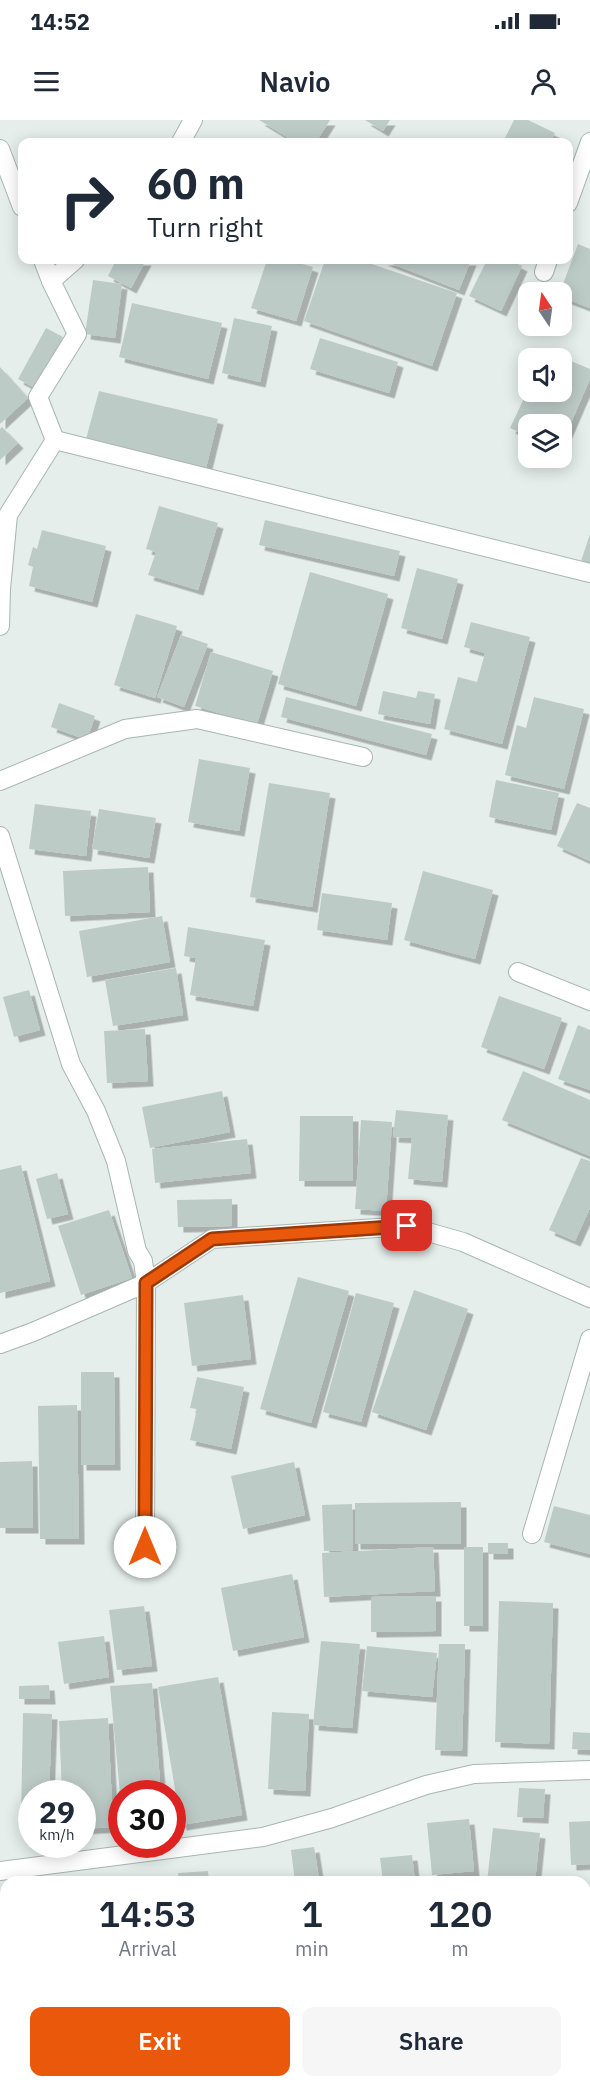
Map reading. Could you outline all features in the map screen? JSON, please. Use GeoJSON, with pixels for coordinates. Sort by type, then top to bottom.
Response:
{"type":"FeatureCollection","features":[{"type":"Feature","properties":{"kind":"street"},"geometry":{"type":"LineString","coordinates":[[183,138],[193,120]]}},
{"type":"Feature","properties":{"kind":"street"},"geometry":{"type":"LineString","coordinates":[[573,189],[590,142]]}},
{"type":"Feature","properties":{"kind":"street"},"geometry":{"type":"LineString","coordinates":[[0,149],[18,196]]}},
{"type":"Feature","properties":{"kind":"street"},"geometry":{"type":"LineString","coordinates":[[45,264],[77,334],[38,397],[55,440]]}},
{"type":"Feature","properties":{"kind":"street"},"geometry":{"type":"LineString","coordinates":[[51,281],[70,264]]}},
{"type":"Feature","properties":{"kind":"street"},"geometry":{"type":"LineString","coordinates":[[0,626],[4,512],[55,440]]}},
{"type":"Feature","properties":{"kind":"street"},"geometry":{"type":"LineString","coordinates":[[55,440],[590,573]]}},
{"type":"Feature","properties":{"kind":"street"},"geometry":{"type":"LineString","coordinates":[[0,781],[125,729],[197,719],[363,757]]}},
{"type":"Feature","properties":{"kind":"street"},"geometry":{"type":"LineString","coordinates":[[0,836],[71,1064],[96,1111],[116,1161],[137,1251],[143,1262],[146,1283],[145,1547]]}},
{"type":"Feature","properties":{"kind":"street"},"geometry":{"type":"LineString","coordinates":[[518,972],[590,1001]]}},
{"type":"Feature","properties":{"kind":"street"},"geometry":{"type":"LineString","coordinates":[[0,1344],[146,1283],[212,1239],[407,1226],[463,1242],[590,1298]]}},
{"type":"Feature","properties":{"kind":"street"},"geometry":{"type":"LineString","coordinates":[[532,1534],[590,1339]]}},
{"type":"Feature","properties":{"kind":"street"},"geometry":{"type":"LineString","coordinates":[[0,1871],[263,1837],[332,1818],[426,1785],[474,1774],[590,1770]]}},
{"type":"Feature","properties":{"kind":"building"},"geometry":{"type":"Polygon","coordinates":[[[259,120],[330,120],[319,138],[288,138],[259,120]]]}},
{"type":"Feature","properties":{"kind":"building"},"geometry":{"type":"Polygon","coordinates":[[[365,120],[390,120],[383,131],[365,120]]]}},
{"type":"Feature","properties":{"kind":"building"},"geometry":{"type":"Polygon","coordinates":[[[514,120],[528,120],[555,133],[552,138],[505,138],[514,120]]]}},
{"type":"Feature","properties":{"kind":"building"},"geometry":{"type":"Polygon","coordinates":[[[578,244],[590,249],[590,308],[572,301],[572,282],[564,282],[570,264],[573,264],[578,244]]]}},
{"type":"Feature","properties":{"kind":"building"},"geometry":{"type":"Polygon","coordinates":[[[114,264],[144,264],[131,288],[108,276],[114,264]]]}},
{"type":"Feature","properties":{"kind":"building"},"geometry":{"type":"Polygon","coordinates":[[[266,264],[302,264],[313,267],[296,321],[251,308],[266,264]]]}},
{"type":"Feature","properties":{"kind":"building"},"geometry":{"type":"Polygon","coordinates":[[[324,264],[372,264],[457,293],[432,366],[304,321],[324,264]]]}},
{"type":"Feature","properties":{"kind":"building"},"geometry":{"type":"Polygon","coordinates":[[[392,264],[469,264],[459,290],[392,264]]]}},
{"type":"Feature","properties":{"kind":"building"},"geometry":{"type":"Polygon","coordinates":[[[485,264],[522,266],[501,311],[469,296],[485,264]]]}},
{"type":"Feature","properties":{"kind":"building"},"geometry":{"type":"Polygon","coordinates":[[[93,280],[122,284],[115,338],[85,334],[93,280]]]}},
{"type":"Feature","properties":{"kind":"building"},"geometry":{"type":"Polygon","coordinates":[[[132,303],[222,323],[208,379],[119,357],[132,303]]]}},
{"type":"Feature","properties":{"kind":"building"},"geometry":{"type":"Polygon","coordinates":[[[234,318],[272,326],[260,382],[222,373],[234,318]]]}},
{"type":"Feature","properties":{"kind":"building"},"geometry":{"type":"Polygon","coordinates":[[[46,328],[63,337],[35,388],[18,379],[46,328]]]}},
{"type":"Feature","properties":{"kind":"building"},"geometry":{"type":"Polygon","coordinates":[[[320,338],[398,362],[389,393],[310,369],[320,338]]]}},
{"type":"Feature","properties":{"kind":"building"},"geometry":{"type":"Polygon","coordinates":[[[572,361],[590,369],[590,379],[572,421],[572,414],[518,414],[518,432],[510,428],[522,402],[572,402],[572,361]]]}},
{"type":"Feature","properties":{"kind":"building"},"geometry":{"type":"Polygon","coordinates":[[[0,367],[28,398],[0,424],[0,367]]]}},
{"type":"Feature","properties":{"kind":"building"},"geometry":{"type":"Polygon","coordinates":[[[99,391],[218,419],[206,468],[86,439],[99,391]]]}},
{"type":"Feature","properties":{"kind":"building"},"geometry":{"type":"Polygon","coordinates":[[[2,427],[18,443],[0,460],[0,429],[2,427]]]}},
{"type":"Feature","properties":{"kind":"building"},"geometry":{"type":"Polygon","coordinates":[[[159,506],[218,523],[198,590],[148,575],[156,552],[146,549],[159,506]]]}},
{"type":"Feature","properties":{"kind":"building"},"geometry":{"type":"Polygon","coordinates":[[[265,520],[400,551],[394,576],[259,545],[265,520]]]}},
{"type":"Feature","properties":{"kind":"building"},"geometry":{"type":"Polygon","coordinates":[[[42,530],[106,546],[92,602],[29,586],[33,567],[28,565],[33,547],[37,549],[42,530]]]}},
{"type":"Feature","properties":{"kind":"building"},"geometry":{"type":"Polygon","coordinates":[[[590,534],[590,564],[581,561],[590,534]]]}},
{"type":"Feature","properties":{"kind":"building"},"geometry":{"type":"Polygon","coordinates":[[[417,568],[458,579],[442,639],[401,628],[417,568]]]}},
{"type":"Feature","properties":{"kind":"building"},"geometry":{"type":"Polygon","coordinates":[[[310,572],[388,594],[356,706],[278,684],[310,572]]]}},
{"type":"Feature","properties":{"kind":"building"},"geometry":{"type":"Polygon","coordinates":[[[136,614],[177,626],[155,698],[114,685],[136,614]]]}},
{"type":"Feature","properties":{"kind":"building"},"geometry":{"type":"Polygon","coordinates":[[[471,622],[530,637],[502,744],[444,729],[458,677],[477,682],[485,653],[464,647],[471,622]]]}},
{"type":"Feature","properties":{"kind":"building"},"geometry":{"type":"Polygon","coordinates":[[[181,635],[208,644],[184,707],[157,697],[181,635]]]}},
{"type":"Feature","properties":{"kind":"building"},"geometry":{"type":"Polygon","coordinates":[[[211,652],[273,671],[257,724],[195,706],[211,652]]]}},
{"type":"Feature","properties":{"kind":"building"},"geometry":{"type":"Polygon","coordinates":[[[383,691],[416,698],[418,691],[435,694],[430,724],[378,714],[383,691]]]}},
{"type":"Feature","properties":{"kind":"building"},"geometry":{"type":"Polygon","coordinates":[[[286,697],[432,734],[426,755],[281,717],[286,697]]]}},
{"type":"Feature","properties":{"kind":"building"},"geometry":{"type":"Polygon","coordinates":[[[534,697],[584,709],[564,789],[505,775],[517,725],[526,728],[534,697]]]}},
{"type":"Feature","properties":{"kind":"building"},"geometry":{"type":"Polygon","coordinates":[[[59,703],[95,716],[87,740],[51,727],[59,703]]]}},
{"type":"Feature","properties":{"kind":"building"},"geometry":{"type":"Polygon","coordinates":[[[199,759],[250,768],[239,831],[188,822],[199,759]]]}},
{"type":"Feature","properties":{"kind":"building"},"geometry":{"type":"Polygon","coordinates":[[[496,780],[559,793],[551,830],[489,817],[496,780]]]}},
{"type":"Feature","properties":{"kind":"building"},"geometry":{"type":"Polygon","coordinates":[[[269,783],[330,793],[312,907],[250,897],[269,783]]]}},
{"type":"Feature","properties":{"kind":"building"},"geometry":{"type":"Polygon","coordinates":[[[577,803],[590,808],[590,861],[557,846],[577,803]]]}},
{"type":"Feature","properties":{"kind":"building"},"geometry":{"type":"Polygon","coordinates":[[[35,804],[91,811],[86,856],[29,849],[35,804]]]}},
{"type":"Feature","properties":{"kind":"building"},"geometry":{"type":"Polygon","coordinates":[[[99,809],[156,818],[149,858],[92,849],[99,809]]]}},
{"type":"Feature","properties":{"kind":"building"},"geometry":{"type":"Polygon","coordinates":[[[148,867],[150,912],[65,916],[63,871],[148,867]]]}},
{"type":"Feature","properties":{"kind":"building"},"geometry":{"type":"Polygon","coordinates":[[[423,871],[493,890],[475,959],[404,940],[423,871]]]}},
{"type":"Feature","properties":{"kind":"building"},"geometry":{"type":"Polygon","coordinates":[[[322,893],[392,903],[387,940],[317,930],[322,893]]]}},
{"type":"Feature","properties":{"kind":"building"},"geometry":{"type":"Polygon","coordinates":[[[162,916],[170,962],[87,977],[79,931],[162,916]]]}},
{"type":"Feature","properties":{"kind":"building"},"geometry":{"type":"Polygon","coordinates":[[[188,927],[265,940],[253,1006],[190,995],[196,958],[184,956],[188,927]]]}},
{"type":"Feature","properties":{"kind":"building"},"geometry":{"type":"Polygon","coordinates":[[[176,968],[183,1015],[113,1026],[105,980],[176,968]]]}},
{"type":"Feature","properties":{"kind":"building"},"geometry":{"type":"Polygon","coordinates":[[[29,990],[40,1030],[14,1037],[3,997],[29,990]]]}},
{"type":"Feature","properties":{"kind":"building"},"geometry":{"type":"Polygon","coordinates":[[[499,996],[562,1018],[544,1069],[481,1047],[499,996]]]}},
{"type":"Feature","properties":{"kind":"building"},"geometry":{"type":"Polygon","coordinates":[[[578,1025],[590,1030],[590,1090],[558,1079],[578,1025]]]}},
{"type":"Feature","properties":{"kind":"building"},"geometry":{"type":"Polygon","coordinates":[[[145,1029],[148,1081],[107,1083],[104,1031],[145,1029]]]}},
{"type":"Feature","properties":{"kind":"building"},"geometry":{"type":"Polygon","coordinates":[[[523,1071],[590,1100],[590,1156],[502,1120],[523,1071]]]}},
{"type":"Feature","properties":{"kind":"building"},"geometry":{"type":"Polygon","coordinates":[[[222,1091],[230,1132],[150,1148],[142,1107],[222,1091]]]}},
{"type":"Feature","properties":{"kind":"building"},"geometry":{"type":"Polygon","coordinates":[[[396,1110],[448,1115],[442,1182],[408,1179],[412,1138],[393,1137],[396,1110]]]}},
{"type":"Feature","properties":{"kind":"building"},"geometry":{"type":"Polygon","coordinates":[[[300,1116],[353,1116],[353,1181],[299,1181],[300,1116]]]}},
{"type":"Feature","properties":{"kind":"building"},"geometry":{"type":"Polygon","coordinates":[[[361,1120],[392,1122],[386,1211],[355,1209],[361,1120]]]}},
{"type":"Feature","properties":{"kind":"building"},"geometry":{"type":"Polygon","coordinates":[[[247,1139],[251,1173],[155,1183],[152,1149],[247,1139]]]}},
{"type":"Feature","properties":{"kind":"building"},"geometry":{"type":"Polygon","coordinates":[[[581,1158],[590,1161],[590,1208],[575,1241],[549,1230],[581,1158]]]}},
{"type":"Feature","properties":{"kind":"building"},"geometry":{"type":"Polygon","coordinates":[[[21,1165],[50,1281],[0,1293],[0,1170],[21,1165]]]}},
{"type":"Feature","properties":{"kind":"building"},"geometry":{"type":"Polygon","coordinates":[[[57,1173],[68,1214],[47,1219],[36,1179],[57,1173]]]}},
{"type":"Feature","properties":{"kind":"building"},"geometry":{"type":"Polygon","coordinates":[[[232,1199],[232,1226],[178,1227],[177,1200],[232,1199]]]}},
{"type":"Feature","properties":{"kind":"building"},"geometry":{"type":"Polygon","coordinates":[[[109,1210],[132,1278],[81,1295],[58,1226],[109,1210]]]}},
{"type":"Feature","properties":{"kind":"building"},"geometry":{"type":"Polygon","coordinates":[[[298,1277],[349,1291],[311,1423],[260,1409],[298,1277]]]}},
{"type":"Feature","properties":{"kind":"building"},"geometry":{"type":"Polygon","coordinates":[[[414,1290],[468,1309],[426,1430],[372,1412],[414,1290]]]}},
{"type":"Feature","properties":{"kind":"building"},"geometry":{"type":"Polygon","coordinates":[[[356,1293],[394,1303],[361,1422],[323,1412],[356,1293]]]}},
{"type":"Feature","properties":{"kind":"building"},"geometry":{"type":"Polygon","coordinates":[[[243,1295],[251,1359],[192,1366],[184,1303],[243,1295]]]}},
{"type":"Feature","properties":{"kind":"building"},"geometry":{"type":"Polygon","coordinates":[[[81,1372],[114,1372],[115,1465],[81,1465],[81,1372]]]}},
{"type":"Feature","properties":{"kind":"building"},"geometry":{"type":"Polygon","coordinates":[[[197,1377],[244,1387],[231,1449],[190,1440],[197,1409],[190,1408],[197,1377]]]}},
{"type":"Feature","properties":{"kind":"building"},"geometry":{"type":"Polygon","coordinates":[[[77,1405],[79,1539],[40,1539],[38,1406],[77,1405]]]}},
{"type":"Feature","properties":{"kind":"building"},"geometry":{"type":"Polygon","coordinates":[[[32,1461],[33,1528],[0,1528],[0,1462],[32,1461]]]}},
{"type":"Feature","properties":{"kind":"building"},"geometry":{"type":"Polygon","coordinates":[[[294,1462],[305,1515],[243,1529],[231,1476],[294,1462]]]}},
{"type":"Feature","properties":{"kind":"building"},"geometry":{"type":"Polygon","coordinates":[[[461,1502],[461,1544],[355,1544],[355,1503],[461,1502]]]}},
{"type":"Feature","properties":{"kind":"building"},"geometry":{"type":"Polygon","coordinates":[[[352,1504],[353,1550],[324,1551],[322,1505],[352,1504]]]}},
{"type":"Feature","properties":{"kind":"building"},"geometry":{"type":"Polygon","coordinates":[[[554,1506],[590,1515],[590,1554],[544,1542],[554,1506]]]}},
{"type":"Feature","properties":{"kind":"building"},"geometry":{"type":"Polygon","coordinates":[[[488,1543],[508,1543],[508,1554],[488,1554],[488,1543]]]}},
{"type":"Feature","properties":{"kind":"building"},"geometry":{"type":"Polygon","coordinates":[[[433,1547],[435,1591],[324,1597],[322,1553],[433,1547]]]}},
{"type":"Feature","properties":{"kind":"building"},"geometry":{"type":"Polygon","coordinates":[[[464,1547],[483,1547],[483,1626],[464,1626],[464,1547]]]}},
{"type":"Feature","properties":{"kind":"building"},"geometry":{"type":"Polygon","coordinates":[[[292,1574],[304,1637],[233,1651],[221,1588],[292,1574]]]}},
{"type":"Feature","properties":{"kind":"building"},"geometry":{"type":"Polygon","coordinates":[[[436,1596],[436,1631],[371,1632],[371,1597],[436,1596]]]}},
{"type":"Feature","properties":{"kind":"building"},"geometry":{"type":"Polygon","coordinates":[[[499,1601],[553,1603],[549,1744],[495,1742],[499,1601]]]}},
{"type":"Feature","properties":{"kind":"building"},"geometry":{"type":"Polygon","coordinates":[[[144,1606],[152,1666],[117,1670],[109,1610],[144,1606]]]}},
{"type":"Feature","properties":{"kind":"building"},"geometry":{"type":"Polygon","coordinates":[[[104,1636],[109,1677],[64,1684],[58,1642],[104,1636]]]}},
{"type":"Feature","properties":{"kind":"building"},"geometry":{"type":"Polygon","coordinates":[[[321,1641],[360,1644],[352,1728],[313,1725],[321,1641]]]}},
{"type":"Feature","properties":{"kind":"building"},"geometry":{"type":"Polygon","coordinates":[[[439,1644],[465,1644],[462,1751],[435,1750],[439,1644]]]}},
{"type":"Feature","properties":{"kind":"building"},"geometry":{"type":"Polygon","coordinates":[[[367,1646],[437,1653],[432,1697],[362,1691],[367,1646]]]}},
{"type":"Feature","properties":{"kind":"building"},"geometry":{"type":"Polygon","coordinates":[[[218,1677],[242,1815],[186,1824],[186,1780],[174,1780],[158,1687],[218,1677]]]}},
{"type":"Feature","properties":{"kind":"building"},"geometry":{"type":"Polygon","coordinates":[[[152,1683],[160,1780],[119,1780],[110,1686],[152,1683]]]}},
{"type":"Feature","properties":{"kind":"building"},"geometry":{"type":"Polygon","coordinates":[[[49,1685],[50,1699],[19,1699],[19,1686],[49,1685]]]}},
{"type":"Feature","properties":{"kind":"building"},"geometry":{"type":"Polygon","coordinates":[[[272,1712],[309,1714],[305,1791],[268,1789],[272,1712]]]}},
{"type":"Feature","properties":{"kind":"building"},"geometry":{"type":"Polygon","coordinates":[[[23,1713],[52,1714],[50,1780],[22,1780],[23,1713]]]}},
{"type":"Feature","properties":{"kind":"building"},"geometry":{"type":"Polygon","coordinates":[[[108,1718],[111,1780],[108,1780],[108,1827],[96,1828],[96,1780],[61,1780],[59,1721],[108,1718]]]}},
{"type":"Feature","properties":{"kind":"building"},"geometry":{"type":"Polygon","coordinates":[[[573,1732],[590,1733],[590,1750],[572,1749],[573,1732]]]}},
{"type":"Feature","properties":{"kind":"building"},"geometry":{"type":"Polygon","coordinates":[[[519,1788],[545,1789],[543,1818],[517,1817],[519,1788]]]}},
{"type":"Feature","properties":{"kind":"building"},"geometry":{"type":"Polygon","coordinates":[[[469,1819],[474,1871],[432,1875],[427,1823],[469,1819]]]}},
{"type":"Feature","properties":{"kind":"building"},"geometry":{"type":"Polygon","coordinates":[[[590,1821],[590,1864],[571,1865],[569,1822],[590,1821]]]}},
{"type":"Feature","properties":{"kind":"building"},"geometry":{"type":"Polygon","coordinates":[[[493,1828],[540,1833],[536,1876],[488,1876],[493,1828]]]}},
{"type":"Feature","properties":{"kind":"building"},"geometry":{"type":"Polygon","coordinates":[[[314,1847],[319,1876],[294,1876],[291,1850],[314,1847]]]}},
{"type":"Feature","properties":{"kind":"building"},"geometry":{"type":"Polygon","coordinates":[[[412,1855],[414,1876],[382,1876],[380,1858],[412,1855]]]}},
{"type":"Feature","properties":{"kind":"building"},"geometry":{"type":"Polygon","coordinates":[[[208,1871],[208,1876],[178,1876],[178,1873],[208,1871]]]}},
{"type":"Feature","properties":{"kind":"route"},"geometry":{"type":"LineString","coordinates":[[145,1547],[146,1283],[212,1239],[407,1226]]}}]}
